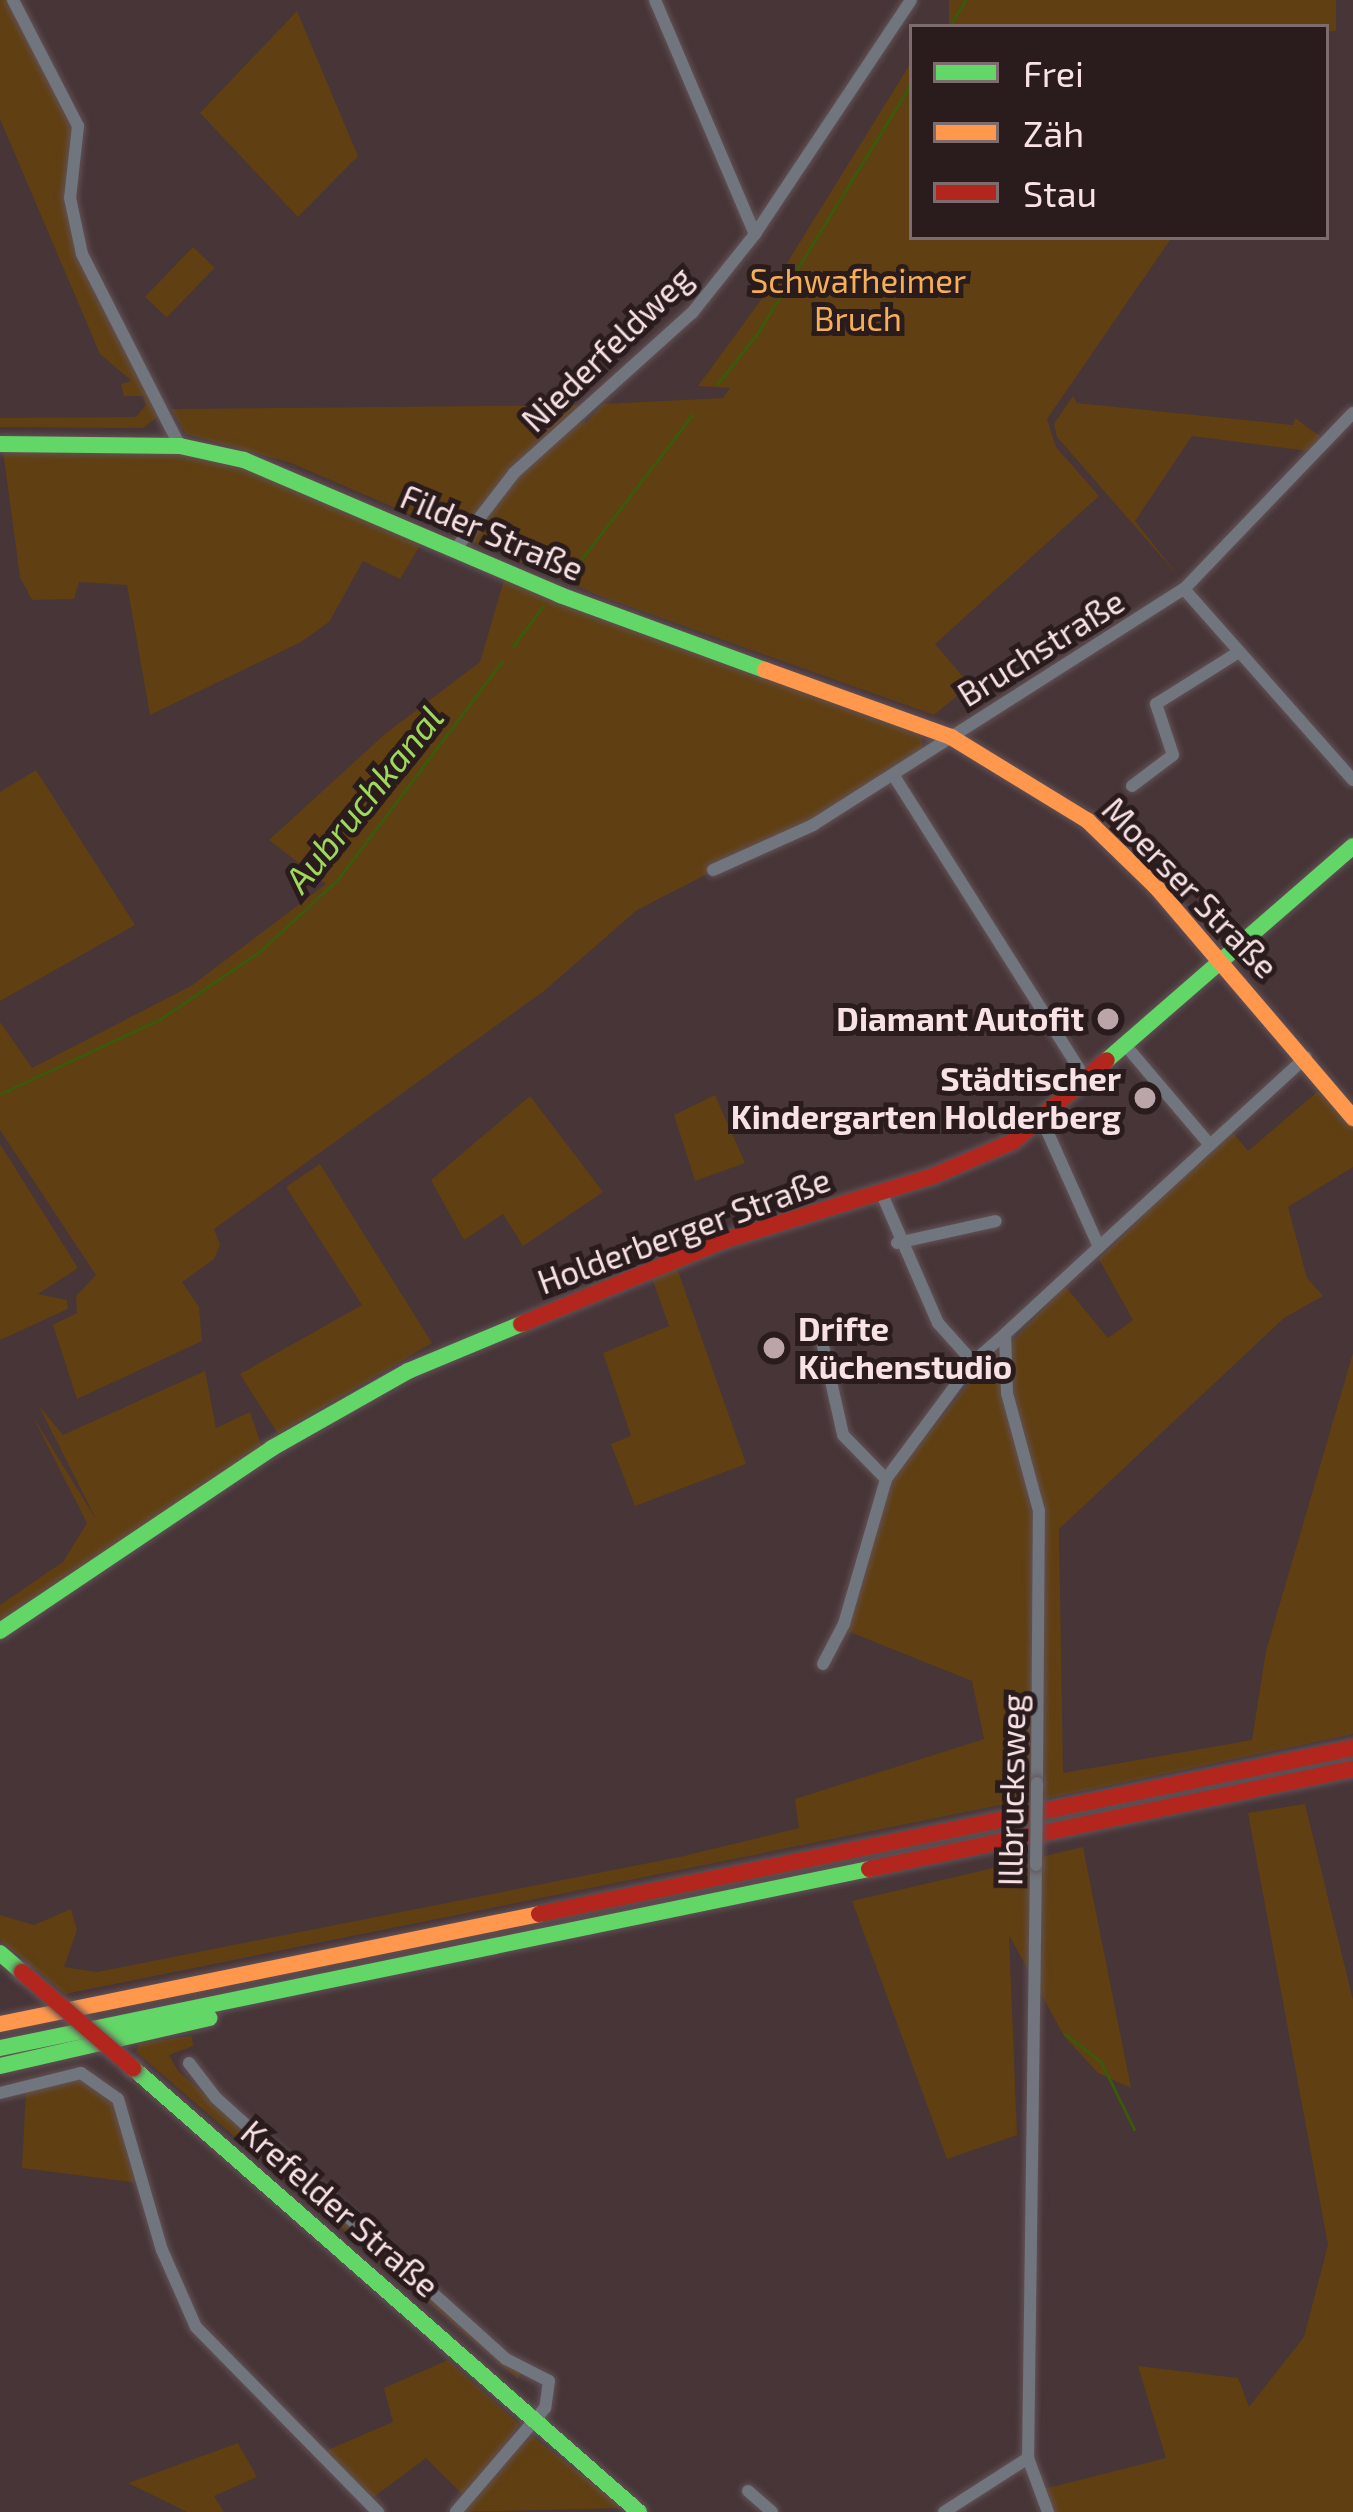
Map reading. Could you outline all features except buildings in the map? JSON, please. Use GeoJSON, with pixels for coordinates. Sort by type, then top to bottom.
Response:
{"type":"FeatureCollection","features":[{"type":"Feature","properties":{"kind":"main road","name":"Filder Straße"},"geometry":{"type":"LineString","coordinates":[[0,444],[180,446],[284,474],[454,551],[951,737]]}},
{"type":"Feature","properties":{"kind":"main road","name":"Moerser Straße"},"geometry":{"type":"LineString","coordinates":[[951,737],[1013,768],[1088,821],[1307,1057],[1353,1118]]}},
{"type":"Feature","properties":{"kind":"main road","name":"Holderberger Straße"},"geometry":{"type":"LineString","coordinates":[[0,1631],[272,1448],[408,1371],[722,1241],[984,1158],[1043,1123],[1353,846]]}},
{"type":"Feature","properties":{"kind":"main road"},"geometry":{"type":"LineString","coordinates":[[0,2024],[1353,1748]]}},
{"type":"Feature","properties":{"kind":"main road"},"geometry":{"type":"LineString","coordinates":[[0,2048],[1353,1769]]}},
{"type":"Feature","properties":{"kind":"main road","name":"Krefelder Straße"},"geometry":{"type":"LineString","coordinates":[[0,1953],[639,2512]]}},
{"type":"Feature","properties":{"kind":"main road"},"geometry":{"type":"LineString","coordinates":[[0,2066],[356,1976]]}},
{"type":"Feature","properties":{"kind":"main road"},"geometry":{"type":"LineString","coordinates":[[0,2013],[165,1987]]}},
{"type":"Feature","properties":{"kind":"street"},"geometry":{"type":"LineString","coordinates":[[14,0],[78,126],[70,199],[82,254],[180,446]]}},
{"type":"Feature","properties":{"kind":"street"},"geometry":{"type":"LineString","coordinates":[[655,0],[755,234]]}},
{"type":"Feature","properties":{"kind":"street","name":"Niederfeldweg"},"geometry":{"type":"LineString","coordinates":[[454,551],[514,473],[692,313],[755,234],[910,0]]}},
{"type":"Feature","properties":{"kind":"street","name":"Bruchstraße"},"geometry":{"type":"LineString","coordinates":[[713,870],[894,776],[1184,590],[1353,412]]}},
{"type":"Feature","properties":{"kind":"street"},"geometry":{"type":"LineString","coordinates":[[1184,590],[1353,780]]}},
{"type":"Feature","properties":{"kind":"street"},"geometry":{"type":"LineString","coordinates":[[1132,786],[1173,755],[1156,704],[1240,652]]}},
{"type":"Feature","properties":{"kind":"street"},"geometry":{"type":"LineString","coordinates":[[894,776],[1088,1083]]}},
{"type":"Feature","properties":{"kind":"street"},"geometry":{"type":"LineString","coordinates":[[1127,1047],[1210,1145]]}},
{"type":"Feature","properties":{"kind":"street"},"geometry":{"type":"LineString","coordinates":[[823,1664],[844,1624],[886,1479],[973,1362],[1307,1057]]}},
{"type":"Feature","properties":{"kind":"street"},"geometry":{"type":"LineString","coordinates":[[1043,1123],[1099,1247]]}},
{"type":"Feature","properties":{"kind":"street"},"geometry":{"type":"LineString","coordinates":[[881,1192],[897,1243],[938,1322],[973,1362]]}},
{"type":"Feature","properties":{"kind":"street"},"geometry":{"type":"LineString","coordinates":[[897,1243],[996,1221]]}},
{"type":"Feature","properties":{"kind":"street","name":"Illbrucksweg"},"geometry":{"type":"LineString","coordinates":[[1005,1334],[1007,1393],[1039,1510],[1028,2458],[1048,2512]]}},
{"type":"Feature","properties":{"kind":"street"},"geometry":{"type":"LineString","coordinates":[[821,1337],[843,1435],[886,1479]]}},
{"type":"Feature","properties":{"kind":"street"},"geometry":{"type":"LineString","coordinates":[[189,2062],[216,2098],[506,2359],[539,2370],[551,2393],[535,2420],[456,2512]]}},
{"type":"Feature","properties":{"kind":"street"},"geometry":{"type":"LineString","coordinates":[[0,2092],[68,2074],[95,2079],[118,2099],[162,2250],[196,2327],[378,2512]]}},
{"type":"Feature","properties":{"kind":"street"},"geometry":{"type":"LineString","coordinates":[[944,2512],[1028,2458]]}},
{"type":"Feature","properties":{"kind":"street"},"geometry":{"type":"LineString","coordinates":[[748,2491],[772,2512]]}},
{"type":"Feature","properties":{"kind":"green space"},"geometry":{"type":"Polygon","coordinates":[[[0,0],[10,0],[74,126],[71,231],[164,412],[143,428],[0,427],[0,418],[136,417],[146,405],[143,396],[124,396],[121,384],[132,381],[100,354],[0,119],[0,0]]]}},
{"type":"Feature","properties":{"kind":"green space"},"geometry":{"type":"Polygon","coordinates":[[[949,0],[1336,0],[1336,31],[1329,31],[1329,24],[949,24],[949,0]]]}},
{"type":"Feature","properties":{"kind":"green space"},"geometry":{"type":"Polygon","coordinates":[[[297,11],[358,156],[298,217],[200,113],[297,11]]]}},
{"type":"Feature","properties":{"kind":"green space","name":"Schwafheimer Bruch"},"geometry":{"type":"Polygon","coordinates":[[[909,66],[909,240],[1170,240],[1047,419],[1056,447],[1099,496],[935,644],[970,685],[934,715],[600,596],[291,463],[186,434],[171,409],[583,405],[573,421],[586,423],[603,404],[723,398],[730,388],[698,386],[782,271],[909,66]]]}},
{"type":"Feature","properties":{"kind":"green space"},"geometry":{"type":"Polygon","coordinates":[[[193,247],[215,268],[167,317],[145,297],[193,247]]]}},
{"type":"Feature","properties":{"kind":"green space"},"geometry":{"type":"Polygon","coordinates":[[[1073,396],[1077,403],[1293,425],[1295,418],[1321,437],[1308,451],[1192,436],[1135,521],[1180,578],[1057,437],[1054,424],[1073,396]]]}},
{"type":"Feature","properties":{"kind":"green space"},"geometry":{"type":"Polygon","coordinates":[[[3,451],[180,451],[244,466],[421,544],[400,579],[363,561],[329,622],[301,642],[150,715],[127,585],[79,582],[74,599],[32,600],[20,577],[3,451]]]}},
{"type":"Feature","properties":{"kind":"green space"},"geometry":{"type":"Polygon","coordinates":[[[504,580],[921,733],[923,749],[819,817],[637,910],[544,991],[214,1229],[220,1245],[214,1259],[182,1282],[199,1307],[202,1341],[77,1399],[53,1325],[77,1313],[76,1296],[96,1275],[0,1130],[0,1022],[32,1068],[191,986],[326,884],[269,840],[385,734],[480,662],[504,580]]]}},
{"type":"Feature","properties":{"kind":"green space"},"geometry":{"type":"Polygon","coordinates":[[[36,770],[135,925],[0,1001],[0,792],[36,770]]]}},
{"type":"Feature","properties":{"kind":"green space"},"geometry":{"type":"Polygon","coordinates":[[[1323,1087],[1353,1126],[1353,1167],[1288,1207],[1307,1278],[1323,1296],[1284,1318],[1059,1529],[1063,1773],[1252,1740],[1266,1651],[1353,1353],[1353,1734],[1044,1799],[1045,1527],[1013,1402],[1012,1342],[1065,1286],[1108,1338],[1133,1320],[1099,1259],[1142,1217],[1137,1209],[1224,1122],[1248,1151],[1323,1087]]]}},
{"type":"Feature","properties":{"kind":"green space"},"geometry":{"type":"Polygon","coordinates":[[[715,1095],[745,1163],[695,1181],[674,1115],[715,1095]]]}},
{"type":"Feature","properties":{"kind":"green space"},"geometry":{"type":"Polygon","coordinates":[[[530,1096],[603,1192],[523,1246],[503,1214],[464,1240],[431,1180],[530,1096]]]}},
{"type":"Feature","properties":{"kind":"green space"},"geometry":{"type":"Polygon","coordinates":[[[0,1144],[78,1268],[38,1294],[67,1300],[68,1309],[0,1340],[0,1144]]]}},
{"type":"Feature","properties":{"kind":"green space"},"geometry":{"type":"Polygon","coordinates":[[[320,1164],[432,1343],[278,1434],[240,1374],[362,1305],[286,1187],[320,1164]]]}},
{"type":"Feature","properties":{"kind":"green space"},"geometry":{"type":"Polygon","coordinates":[[[677,1268],[746,1464],[635,1506],[611,1444],[631,1436],[603,1353],[669,1326],[652,1278],[677,1268]]]}},
{"type":"Feature","properties":{"kind":"green space"},"geometry":{"type":"Polygon","coordinates":[[[997,1349],[1035,1528],[1031,1799],[65,1994],[0,1940],[0,1915],[34,1925],[71,1909],[77,1930],[64,1967],[97,1972],[684,1856],[799,1828],[795,1799],[984,1739],[972,1681],[845,1630],[890,1481],[997,1349]]]}},
{"type":"Feature","properties":{"kind":"green space"},"geometry":{"type":"Polygon","coordinates":[[[205,1371],[216,1428],[250,1412],[262,1447],[0,1620],[0,1605],[63,1562],[87,1523],[32,1415],[97,1521],[39,1406],[63,1435],[205,1371]]]}},
{"type":"Feature","properties":{"kind":"green space"},"geometry":{"type":"Polygon","coordinates":[[[1305,1804],[1353,2000],[1353,2512],[1054,2512],[1044,2489],[1166,2458],[1138,2366],[1238,2378],[1249,2407],[1304,2337],[1328,2245],[1248,1813],[1305,1804]]]}},
{"type":"Feature","properties":{"kind":"green space"},"geometry":{"type":"Polygon","coordinates":[[[1083,1847],[1131,2088],[1098,2073],[1064,2036],[1009,1935],[1017,2135],[947,2159],[852,1901],[1083,1847]]]}},
{"type":"Feature","properties":{"kind":"green space"},"geometry":{"type":"Polygon","coordinates":[[[192,2036],[193,2046],[169,2055],[178,2071],[522,2372],[518,2379],[136,2052],[139,2043],[192,2036]]]}},
{"type":"Feature","properties":{"kind":"green space"},"geometry":{"type":"Polygon","coordinates":[[[81,2078],[115,2100],[139,2183],[22,2168],[26,2090],[81,2078]]]}},
{"type":"Feature","properties":{"kind":"green space"},"geometry":{"type":"Polygon","coordinates":[[[448,2360],[519,2424],[488,2475],[532,2436],[624,2508],[460,2512],[468,2500],[426,2458],[367,2502],[323,2452],[393,2422],[384,2388],[448,2360]]]}},
{"type":"Feature","properties":{"kind":"green space"},"geometry":{"type":"Polygon","coordinates":[[[238,2443],[257,2477],[214,2496],[224,2512],[187,2512],[128,2483],[238,2443]]]}},
{"type":"Feature","properties":{"kind":"waterway","name":"Aubruchkanal"},"geometry":{"type":"LineString","coordinates":[[951,24],[965,0]]}},
{"type":"Feature","properties":{"kind":"waterway","name":"Aubruchkanal"},"geometry":{"type":"LineString","coordinates":[[717,384],[757,334],[909,87]]}},
{"type":"Feature","properties":{"kind":"waterway","name":"Aubruchkanal"},"geometry":{"type":"LineString","coordinates":[[569,575],[692,415]]}},
{"type":"Feature","properties":{"kind":"waterway","name":"Aubruchkanal"},"geometry":{"type":"LineString","coordinates":[[513,646],[543,606]]}},
{"type":"Feature","properties":{"kind":"waterway","name":"Aubruchkanal"},"geometry":{"type":"LineString","coordinates":[[0,1094],[160,1019],[260,951],[338,879],[502,661]]}},
{"type":"Feature","properties":{"kind":"waterway"},"geometry":{"type":"LineString","coordinates":[[1065,2034],[1101,2062],[1134,2129]]}},
{"type":"Feature","properties":{"kind":"traffic: fast"},"geometry":{"type":"LineString","coordinates":[[0,444],[180,446],[244,460],[560,595],[765,670]]}},
{"type":"Feature","properties":{"kind":"traffic: fast"},"geometry":{"type":"LineString","coordinates":[[1107,1060],[1353,846]]}},
{"type":"Feature","properties":{"kind":"traffic: fast"},"geometry":{"type":"LineString","coordinates":[[0,1631],[272,1448],[408,1371],[521,1324]]}},
{"type":"Feature","properties":{"kind":"traffic: fast"},"geometry":{"type":"LineString","coordinates":[[0,2048],[869,1869]]}},
{"type":"Feature","properties":{"kind":"traffic: fast"},"geometry":{"type":"LineString","coordinates":[[0,1953],[22,1972]]}},
{"type":"Feature","properties":{"kind":"traffic: fast"},"geometry":{"type":"LineString","coordinates":[[0,2066],[210,2018]]}},
{"type":"Feature","properties":{"kind":"traffic: fast"},"geometry":{"type":"LineString","coordinates":[[133,2068],[639,2512]]}},
{"type":"Feature","properties":{"kind":"traffic: slow"},"geometry":{"type":"LineString","coordinates":[[765,670],[951,737],[1088,821],[1156,887],[1353,1118]]}},
{"type":"Feature","properties":{"kind":"traffic: slow"},"geometry":{"type":"LineString","coordinates":[[0,2024],[539,1914]]}},
{"type":"Feature","properties":{"kind":"traffic: jam"},"geometry":{"type":"LineString","coordinates":[[521,1324],[722,1241],[933,1176],[1014,1141],[1107,1060]]}},
{"type":"Feature","properties":{"kind":"traffic: jam"},"geometry":{"type":"LineString","coordinates":[[539,1914],[1353,1748]]}},
{"type":"Feature","properties":{"kind":"traffic: jam"},"geometry":{"type":"LineString","coordinates":[[869,1869],[1353,1769]]}},
{"type":"Feature","properties":{"kind":"traffic: jam"},"geometry":{"type":"LineString","coordinates":[[22,1972],[133,2068]]}},
{"type":"Feature","properties":{"kind":"place","name":"Diamant Autofit"},"geometry":{"type":"Point","coordinates":[1108,1019]}},
{"type":"Feature","properties":{"kind":"place","name":"Städtischer Kindergarten Holderberg"},"geometry":{"type":"Point","coordinates":[1145,1098]}},
{"type":"Feature","properties":{"kind":"place","name":"Drifte Küchenstudio"},"geometry":{"type":"Point","coordinates":[774,1348]}}]}
